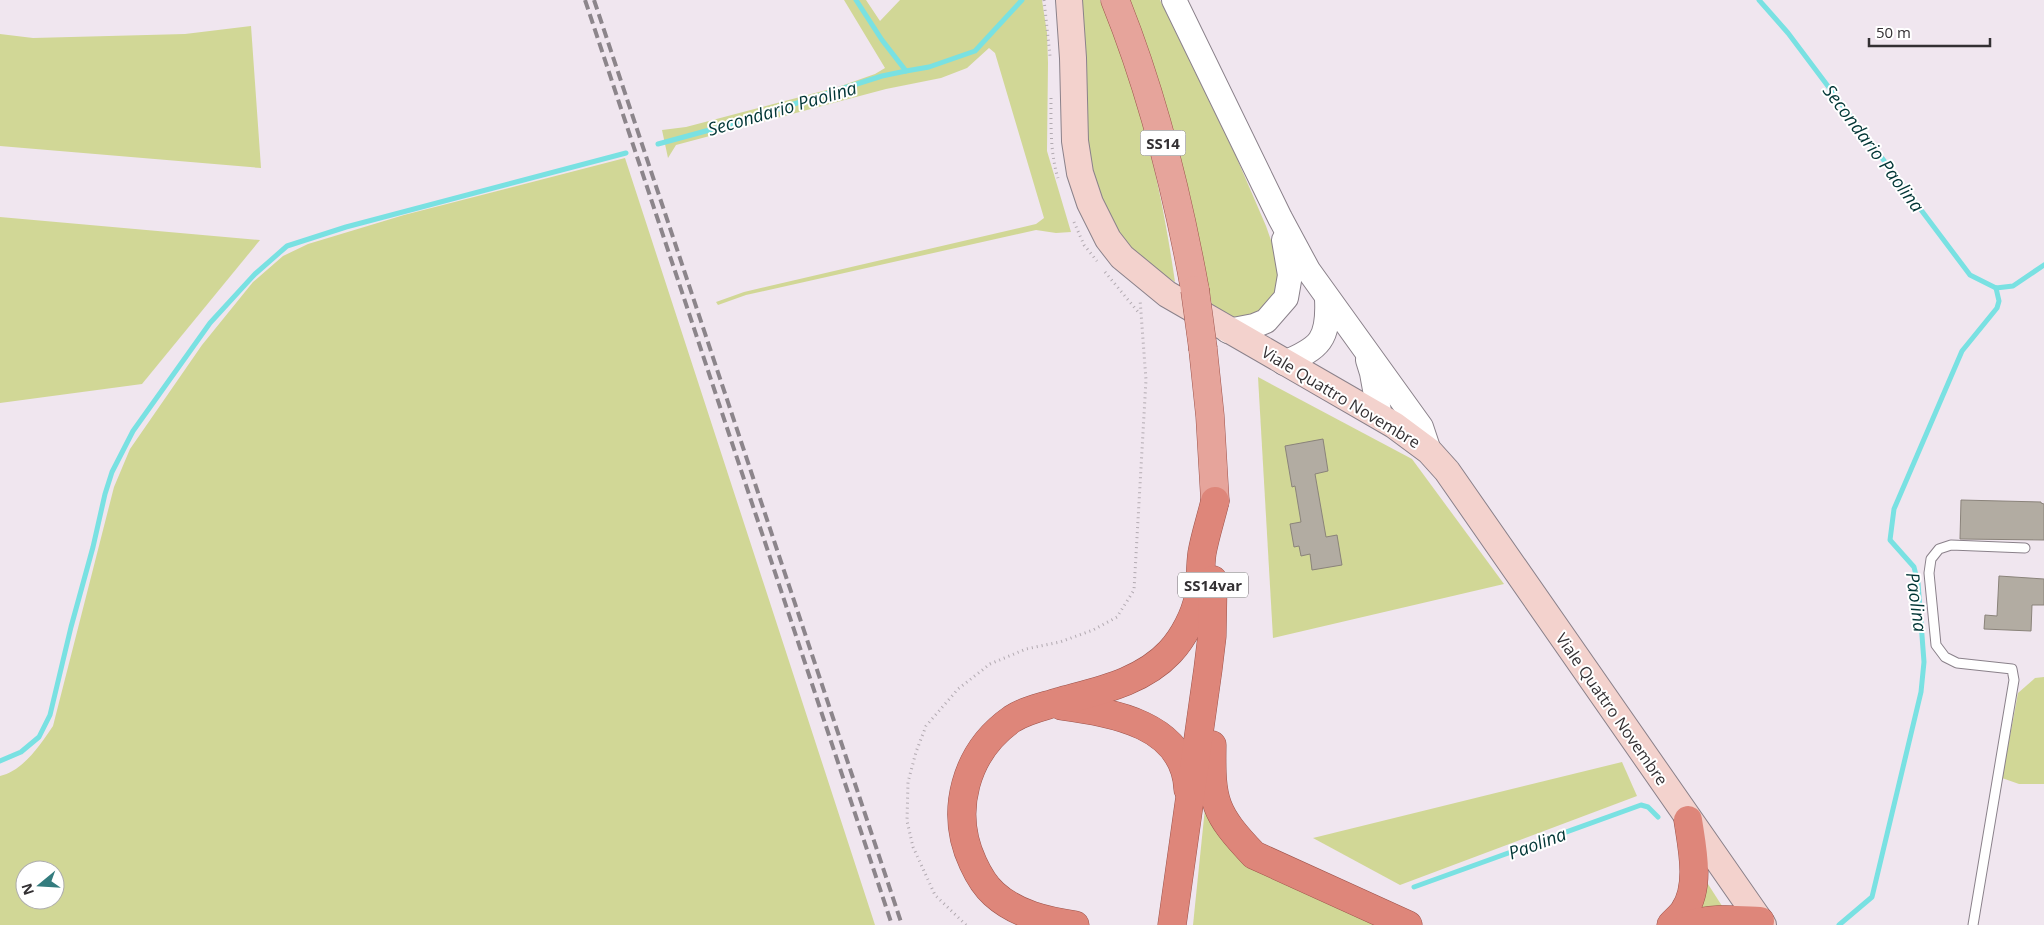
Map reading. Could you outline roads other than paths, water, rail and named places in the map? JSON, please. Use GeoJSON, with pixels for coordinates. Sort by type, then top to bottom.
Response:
{"type":"FeatureCollection","features":[{"type":"Feature","properties":{"kind":"highway","name":"SS14var"},"geometry":{"type":"LineString","coordinates":[[1172,925],[1212,636],[1214,501]]}},
{"type":"Feature","properties":{"kind":"highway"},"geometry":{"type":"LineString","coordinates":[[1075,925],[1048,920],[1022,912],[994,894],[977,872],[968,854],[960,814],[966,780],[975,759],[985,745],[998,730],[1013,719],[1035,708],[1129,681],[1150,669],[1170,652],[1183,634],[1194,612],[1199,594],[1202,553],[1214,501]]}},
{"type":"Feature","properties":{"kind":"highway"},"geometry":{"type":"LineString","coordinates":[[1208,669],[1213,704],[1212,783],[1221,816],[1232,831],[1254,854],[1408,925]]}},
{"type":"Feature","properties":{"kind":"highway"},"geometry":{"type":"LineString","coordinates":[[1051,704],[1117,715],[1155,732],[1173,749],[1183,762],[1188,776],[1189,810]]}},
{"type":"Feature","properties":{"kind":"highway"},"geometry":{"type":"LineString","coordinates":[[1671,925],[1685,910],[1693,888],[1692,847],[1688,820]]}},
{"type":"Feature","properties":{"kind":"highway"},"geometry":{"type":"LineString","coordinates":[[1689,925],[1697,922],[1730,919],[1761,924]]}},
{"type":"Feature","properties":{"kind":"main road","name":"Viale Quattro Novembre"},"geometry":{"type":"LineString","coordinates":[[1068,0],[1073,58],[1076,141],[1080,173],[1090,203],[1108,239],[1122,257],[1166,294],[1380,417],[1417,440],[1429,450],[1447,471],[1761,924]]}},
{"type":"Feature","properties":{"kind":"main road","name":"SS14"},"geometry":{"type":"LineString","coordinates":[[1115,0],[1139,63],[1166,152],[1182,220],[1195,290],[1203,350],[1210,416],[1214,501]]}},
{"type":"Feature","properties":{"kind":"street"},"geometry":{"type":"LineString","coordinates":[[1174,0],[1280,218],[1308,270],[1327,299],[1421,427],[1429,450]]}},
{"type":"Feature","properties":{"kind":"street"},"geometry":{"type":"LineString","coordinates":[[1228,331],[1254,326],[1266,321],[1286,298],[1290,275],[1280,218]]}},
{"type":"Feature","properties":{"kind":"street"},"geometry":{"type":"LineString","coordinates":[[1284,363],[1317,346],[1328,318],[1327,299]]}},
{"type":"Feature","properties":{"kind":"street"},"geometry":{"type":"LineString","coordinates":[[1364,349],[1372,373],[1380,417]]}},
{"type":"Feature","properties":{"kind":"lane"},"geometry":{"type":"LineString","coordinates":[[1973,925],[2014,680],[2012,669],[1957,663],[1946,657],[1936,645],[1929,573],[1931,558],[1939,548],[1951,545],[2025,548]]}},
{"type":"Feature","properties":{"kind":"waterway","name":"Secondario Paolina"},"geometry":{"type":"LineString","coordinates":[[856,0],[882,40],[906,71],[929,67],[975,51],[1022,0]]}},
{"type":"Feature","properties":{"kind":"waterway","name":"Secondario Paolina"},"geometry":{"type":"LineString","coordinates":[[1759,0],[1788,33],[1970,275],[1996,288]]}},
{"type":"Feature","properties":{"kind":"waterway","name":"Secondario Paolina"},"geometry":{"type":"LineString","coordinates":[[658,144],[728,125],[882,76],[906,71]]}},
{"type":"Feature","properties":{"kind":"waterway"},"geometry":{"type":"LineString","coordinates":[[0,761],[21,752],[39,737],[50,715],[105,494],[112,472],[133,431],[210,323],[255,274],[287,246],[346,227],[626,153]]}},
{"type":"Feature","properties":{"kind":"waterway","name":"Paolina"},"geometry":{"type":"LineString","coordinates":[[1996,288],[2013,286],[2044,265]]}},
{"type":"Feature","properties":{"kind":"waterway","name":"Paolina"},"geometry":{"type":"LineString","coordinates":[[1839,925],[1872,897],[1921,692],[1924,662],[1918,583],[1914,567],[1890,540],[1894,509],[1962,351],[1997,308],[1999,301],[1996,288]]}},
{"type":"Feature","properties":{"kind":"waterway","name":"Paolina"},"geometry":{"type":"LineString","coordinates":[[1414,887],[1641,805],[1648,807],[1658,817]]}},
{"type":"Feature","properties":{"kind":"railway"},"geometry":{"type":"LineString","coordinates":[[585,0],[892,925]]}},
{"type":"Feature","properties":{"kind":"railway"},"geometry":{"type":"LineString","coordinates":[[594,0],[902,925]]}}]}
